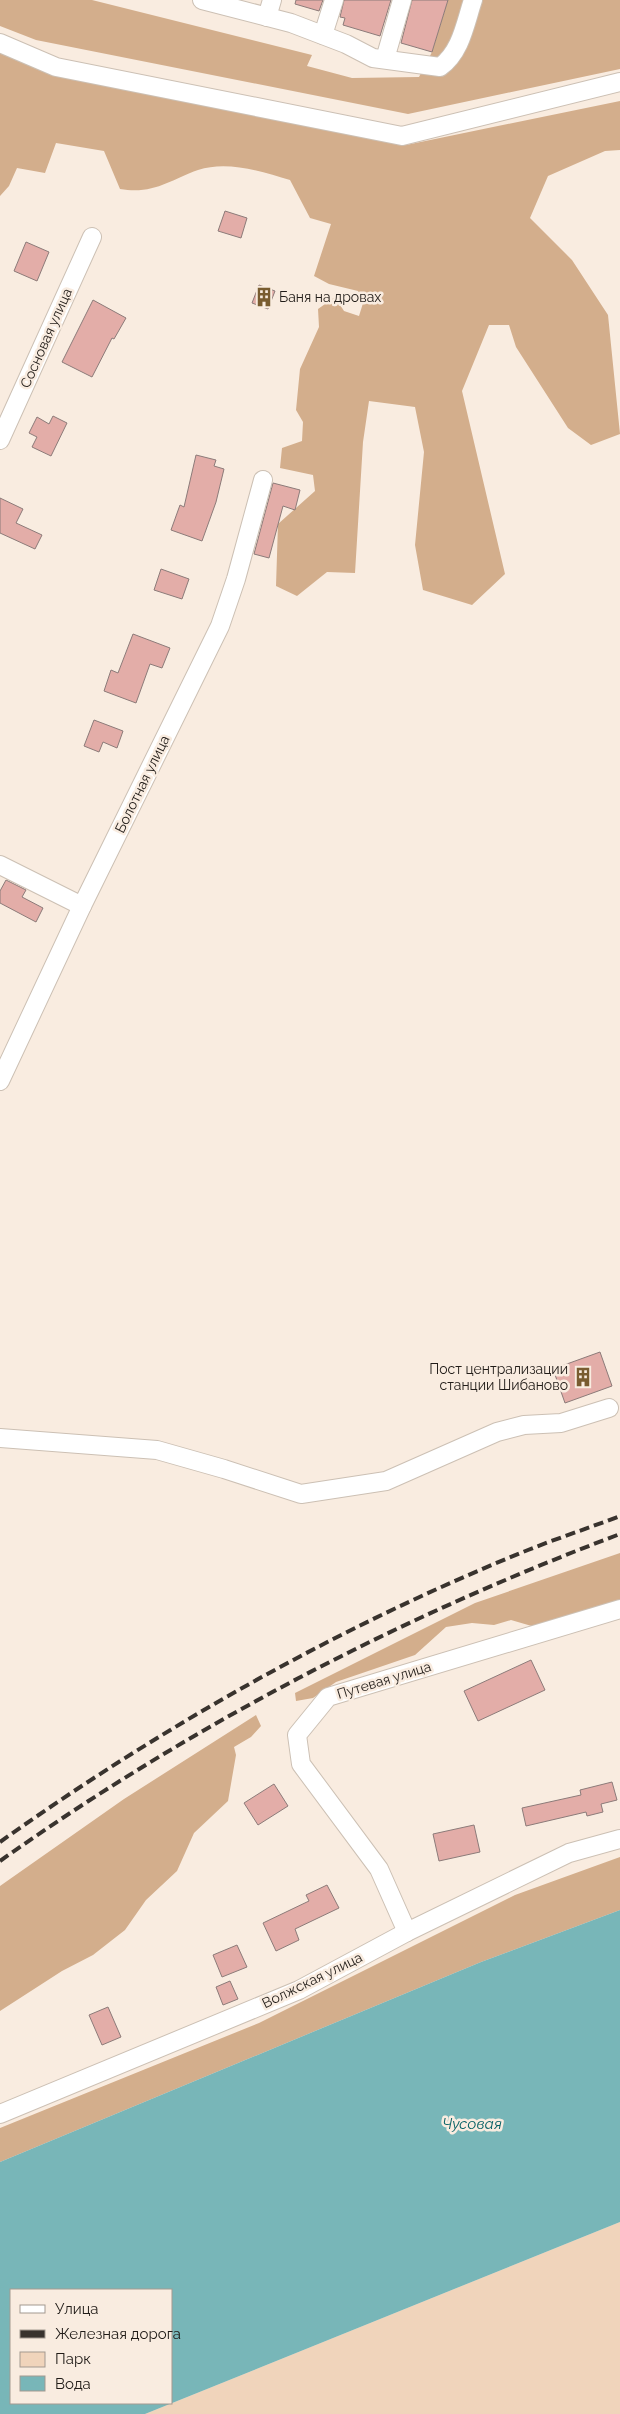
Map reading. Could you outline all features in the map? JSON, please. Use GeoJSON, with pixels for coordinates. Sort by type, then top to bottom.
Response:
{"type":"FeatureCollection","features":[{"type":"Feature","properties":{"kind":"street"},"geometry":{"type":"LineString","coordinates":[[267,17],[272,0]]}},
{"type":"Feature","properties":{"kind":"street"},"geometry":{"type":"LineString","coordinates":[[323,35],[334,0]]}},
{"type":"Feature","properties":{"kind":"street"},"geometry":{"type":"LineString","coordinates":[[385,60],[402,0]]}},
{"type":"Feature","properties":{"kind":"street"},"geometry":{"type":"LineString","coordinates":[[211,1],[323,35],[373,58],[440,67],[450,60],[459,43],[472,0]]}},
{"type":"Feature","properties":{"kind":"street"},"geometry":{"type":"LineString","coordinates":[[0,43],[56,67],[402,136],[620,82]]}},
{"type":"Feature","properties":{"kind":"street","name":"Сосновая улица"},"geometry":{"type":"LineString","coordinates":[[0,440],[92,237]]}},
{"type":"Feature","properties":{"kind":"street","name":"Болотная улица"},"geometry":{"type":"LineString","coordinates":[[0,1081],[82,906],[220,626],[236,580],[263,480]]}},
{"type":"Feature","properties":{"kind":"street"},"geometry":{"type":"LineString","coordinates":[[0,865],[82,906]]}},
{"type":"Feature","properties":{"kind":"street"},"geometry":{"type":"LineString","coordinates":[[0,1438],[157,1450],[224,1468],[301,1494],[386,1481],[497,1432],[524,1425],[562,1422],[609,1408]]}},
{"type":"Feature","properties":{"kind":"street","name":"Путевая улица"},"geometry":{"type":"LineString","coordinates":[[407,1932],[379,1869],[301,1764],[297,1735],[328,1697],[620,1609]]}},
{"type":"Feature","properties":{"kind":"street","name":"Волжская улица"},"geometry":{"type":"LineString","coordinates":[[0,2114],[299,1990],[407,1932],[569,1853],[620,1839]]}},
{"type":"Feature","properties":{"kind":"green space"},"geometry":{"type":"Polygon","coordinates":[[[620,2222],[620,2414],[145,2414],[620,2222]]]}},
{"type":"Feature","properties":{"kind":"shaded area"},"geometry":{"type":"Polygon","coordinates":[[[0,0],[92,0],[312,55],[307,66],[352,78],[419,77],[432,52],[448,0],[620,0],[620,69],[408,114],[36,40],[0,26],[0,0]]]}},
{"type":"Feature","properties":{"kind":"shaded area"},"geometry":{"type":"Polygon","coordinates":[[[0,49],[67,75],[406,145],[620,101],[620,150],[605,151],[548,176],[530,218],[572,260],[608,315],[620,434],[591,445],[568,428],[516,347],[509,325],[489,325],[462,391],[505,574],[472,605],[423,590],[415,545],[424,452],[415,407],[369,401],[363,442],[355,573],[327,572],[297,596],[276,586],[278,524],[315,491],[313,475],[280,468],[282,448],[302,441],[303,422],[296,410],[300,369],[319,327],[318,309],[335,297],[344,311],[359,316],[364,300],[358,291],[329,284],[314,276],[331,224],[310,218],[290,180],[245,168],[221,166],[198,170],[161,186],[142,190],[120,189],[104,151],[56,143],[45,173],[17,168],[9,186],[0,196],[0,49]]]}},
{"type":"Feature","properties":{"kind":"shaded area"},"geometry":{"type":"Polygon","coordinates":[[[620,1553],[620,1602],[535,1627],[511,1620],[494,1625],[472,1623],[446,1627],[415,1655],[336,1682],[313,1698],[296,1701],[295,1693],[475,1603],[620,1553]]]}},
{"type":"Feature","properties":{"kind":"shaded area"},"geometry":{"type":"Polygon","coordinates":[[[256,1715],[261,1726],[251,1737],[234,1747],[236,1755],[228,1801],[194,1833],[177,1871],[146,1900],[125,1930],[93,1955],[62,1971],[0,2011],[0,1886],[124,1799],[256,1715]]]}},
{"type":"Feature","properties":{"kind":"shaded area"},"geometry":{"type":"Polygon","coordinates":[[[620,1857],[620,1910],[481,1962],[0,2162],[0,2128],[259,2023],[515,1895],[620,1857]]]}},
{"type":"Feature","properties":{"kind":"water","name":"Чусовая"},"geometry":{"type":"Polygon","coordinates":[[[620,1910],[620,2222],[172,2403],[172,2289],[10,2289],[10,2404],[170,2404],[145,2414],[0,2414],[0,2162],[481,1962],[620,1910]]]}},
{"type":"Feature","properties":{"kind":"building"},"geometry":{"type":"Polygon","coordinates":[[[296,0],[323,0],[319,11],[295,4],[296,0]]]}},
{"type":"Feature","properties":{"kind":"building"},"geometry":{"type":"Polygon","coordinates":[[[344,0],[391,0],[380,36],[343,25],[345,18],[340,17],[344,0]]]}},
{"type":"Feature","properties":{"kind":"building"},"geometry":{"type":"Polygon","coordinates":[[[412,0],[448,0],[432,52],[401,43],[412,0]]]}},
{"type":"Feature","properties":{"kind":"building"},"geometry":{"type":"Polygon","coordinates":[[[225,211],[247,218],[241,238],[218,231],[225,211]]]}},
{"type":"Feature","properties":{"kind":"building"},"geometry":{"type":"Polygon","coordinates":[[[26,242],[49,252],[37,281],[14,271],[26,242]]]}},
{"type":"Feature","properties":{"kind":"building","name":"Баня на дровах"},"geometry":{"type":"Polygon","coordinates":[[[259,285],[275,291],[268,309],[252,303],[259,285]]]}},
{"type":"Feature","properties":{"kind":"building"},"geometry":{"type":"Polygon","coordinates":[[[93,300],[126,318],[114,339],[112,338],[92,377],[62,362],[93,300]]]}},
{"type":"Feature","properties":{"kind":"building"},"geometry":{"type":"Polygon","coordinates":[[[53,416],[67,423],[51,456],[32,447],[37,437],[29,433],[37,417],[49,424],[53,416]]]}},
{"type":"Feature","properties":{"kind":"building"},"geometry":{"type":"Polygon","coordinates":[[[196,455],[216,460],[214,466],[224,469],[216,502],[202,541],[171,530],[180,505],[184,507],[196,455]]]}},
{"type":"Feature","properties":{"kind":"building"},"geometry":{"type":"Polygon","coordinates":[[[273,483],[300,490],[295,510],[283,506],[269,558],[254,554],[273,483]]]}},
{"type":"Feature","properties":{"kind":"building"},"geometry":{"type":"Polygon","coordinates":[[[0,498],[23,509],[16,523],[42,535],[35,549],[0,533],[0,498]]]}},
{"type":"Feature","properties":{"kind":"building"},"geometry":{"type":"Polygon","coordinates":[[[161,569],[189,579],[182,599],[154,590],[161,569]]]}},
{"type":"Feature","properties":{"kind":"building"},"geometry":{"type":"Polygon","coordinates":[[[133,634],[170,648],[162,668],[150,664],[136,703],[104,691],[111,670],[118,673],[133,634]]]}},
{"type":"Feature","properties":{"kind":"building"},"geometry":{"type":"Polygon","coordinates":[[[94,720],[123,731],[117,748],[103,742],[99,752],[84,746],[94,720]]]}},
{"type":"Feature","properties":{"kind":"building"},"geometry":{"type":"Polygon","coordinates":[[[6,880],[26,890],[22,897],[43,908],[36,922],[0,903],[0,891],[6,880]]]}},
{"type":"Feature","properties":{"kind":"building","name":"Пост централизации станции Шибаново"},"geometry":{"type":"Polygon","coordinates":[[[600,1352],[612,1386],[565,1403],[553,1369],[600,1352]]]}},
{"type":"Feature","properties":{"kind":"building"},"geometry":{"type":"Polygon","coordinates":[[[531,1660],[545,1690],[478,1721],[464,1691],[531,1660]]]}},
{"type":"Feature","properties":{"kind":"building"},"geometry":{"type":"Polygon","coordinates":[[[612,1782],[617,1800],[601,1804],[603,1812],[587,1816],[586,1812],[526,1826],[522,1808],[581,1795],[580,1790],[612,1782]]]}},
{"type":"Feature","properties":{"kind":"building"},"geometry":{"type":"Polygon","coordinates":[[[274,1784],[288,1806],[258,1825],[244,1803],[274,1784]]]}},
{"type":"Feature","properties":{"kind":"building"},"geometry":{"type":"Polygon","coordinates":[[[474,1825],[480,1852],[439,1861],[433,1834],[474,1825]]]}},
{"type":"Feature","properties":{"kind":"building"},"geometry":{"type":"Polygon","coordinates":[[[327,1885],[339,1908],[295,1929],[299,1940],[276,1951],[263,1923],[309,1901],[306,1895],[327,1885]]]}},
{"type":"Feature","properties":{"kind":"building"},"geometry":{"type":"Polygon","coordinates":[[[237,1945],[247,1967],[222,1977],[213,1955],[237,1945]]]}},
{"type":"Feature","properties":{"kind":"building"},"geometry":{"type":"Polygon","coordinates":[[[230,1981],[238,1999],[223,2005],[216,1987],[230,1981]]]}},
{"type":"Feature","properties":{"kind":"building"},"geometry":{"type":"Polygon","coordinates":[[[108,2007],[121,2037],[102,2045],[89,2015],[108,2007]]]}},
{"type":"Feature","properties":{"kind":"railway"},"geometry":{"type":"LineString","coordinates":[[0,1842],[62,1799],[190,1718],[322,1645],[459,1579],[528,1550],[620,1516]]}},
{"type":"Feature","properties":{"kind":"railway"},"geometry":{"type":"LineString","coordinates":[[0,1861],[73,1811],[147,1764],[300,1678],[378,1638],[457,1601],[538,1566],[620,1534]]}},
{"type":"Feature","properties":{"kind":"place","name":"Баня на дровах"},"geometry":{"type":"Point","coordinates":[264,297]}},
{"type":"Feature","properties":{"kind":"place","name":"Пост централизации станции Шибаново"},"geometry":{"type":"Point","coordinates":[583,1377]}}]}
